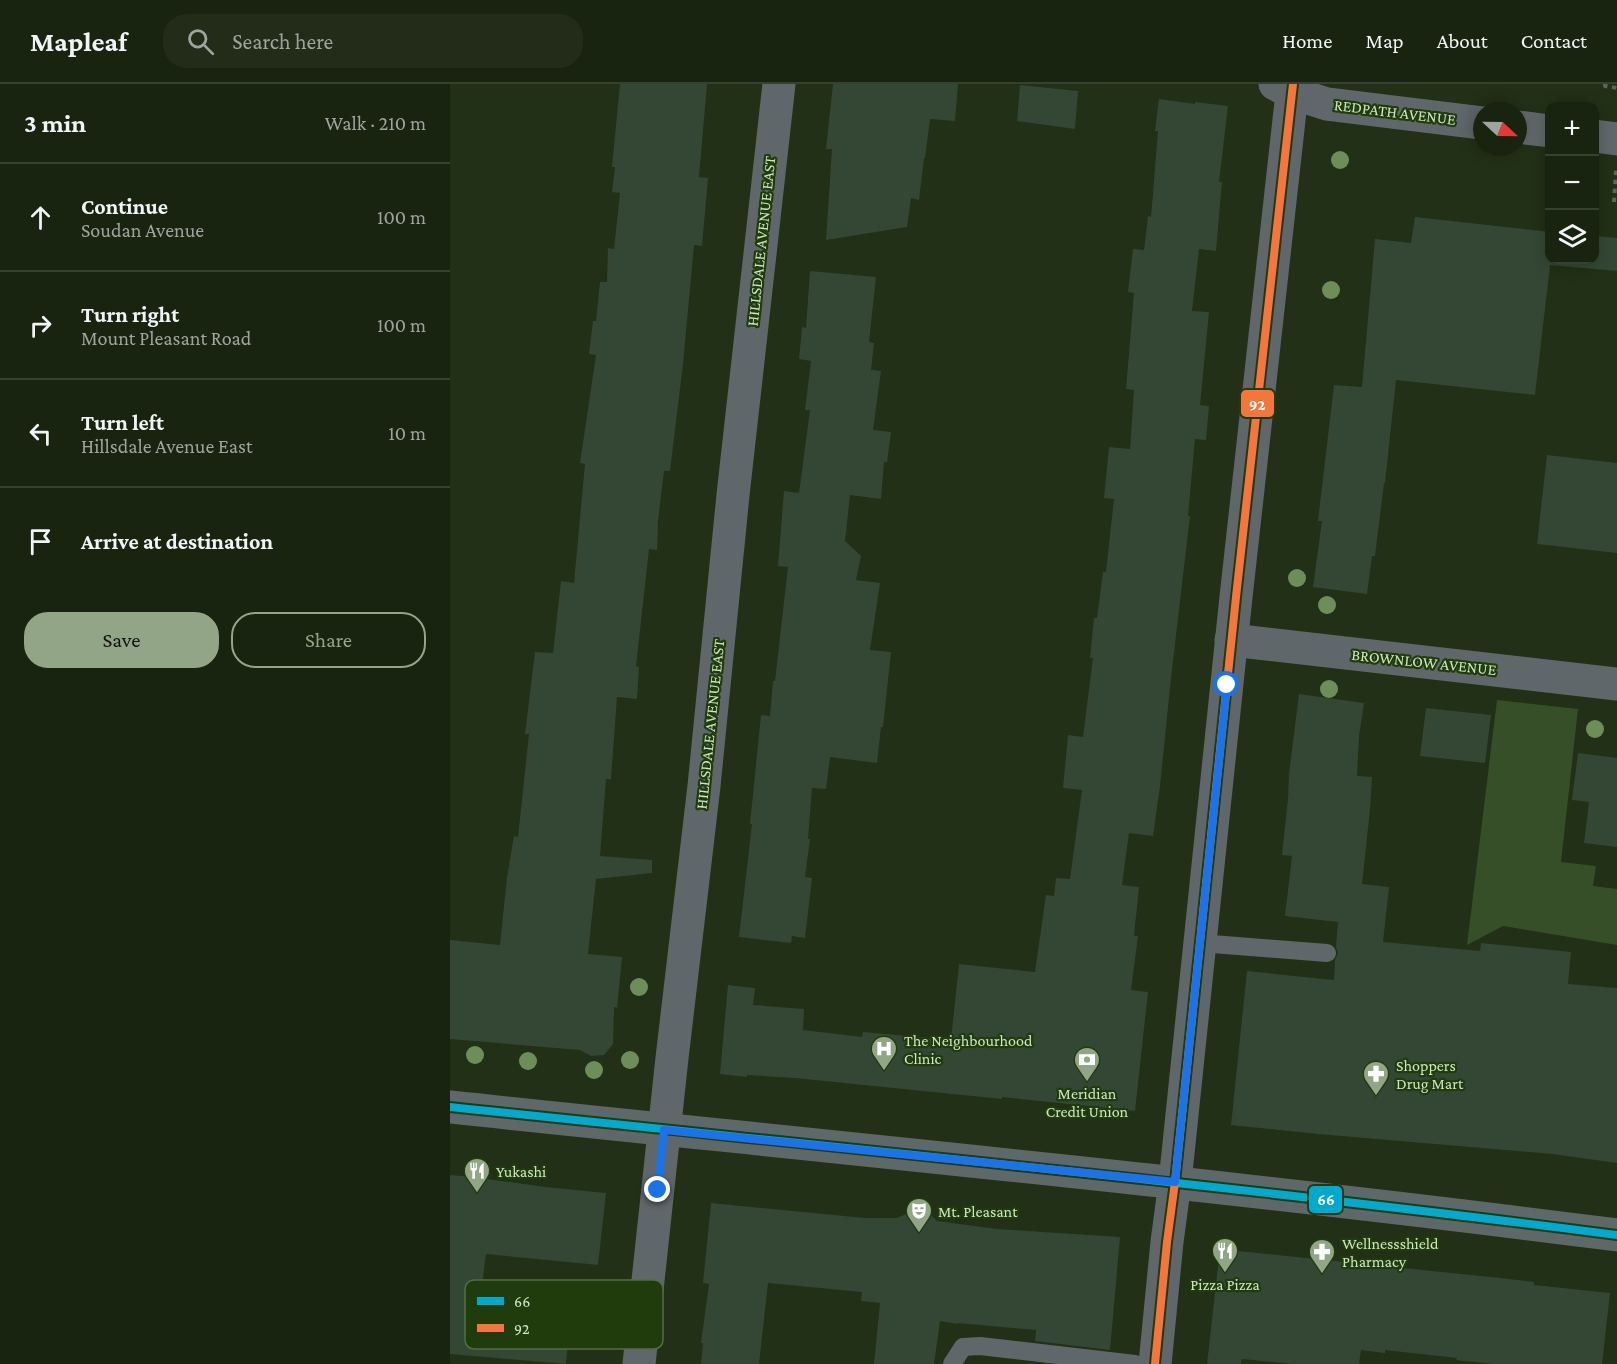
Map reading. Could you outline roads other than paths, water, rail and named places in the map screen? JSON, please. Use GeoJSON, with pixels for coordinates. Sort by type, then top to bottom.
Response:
{"type":"FeatureCollection","features":[{"type":"Feature","properties":{"kind":"main road"},"geometry":{"type":"LineString","coordinates":[[450,1107],[1175,1182],[1617,1235]]}},
{"type":"Feature","properties":{"kind":"street","name":"HILLSDALE AVENUE EAST"},"geometry":{"type":"LineString","coordinates":[[648,1280],[704,786],[734,483],[779,84]]}},
{"type":"Feature","properties":{"kind":"street","name":"REDPATH AVENUE"},"geometry":{"type":"LineString","coordinates":[[1287,87],[1327,104],[1473,122]]}},
{"type":"Feature","properties":{"kind":"street"},"geometry":{"type":"LineString","coordinates":[[1155,1364],[1287,87]]}},
{"type":"Feature","properties":{"kind":"street"},"geometry":{"type":"LineString","coordinates":[[1527,128],[1545,130]]}},
{"type":"Feature","properties":{"kind":"street","name":"BROWNLOW AVENUE"},"geometry":{"type":"LineString","coordinates":[[1231,640],[1617,684]]}},
{"type":"Feature","properties":{"kind":"street","name":"HILLSDALE AVENUE EAST"},"geometry":{"type":"LineString","coordinates":[[639,1364],[641,1349]]}},
{"type":"Feature","properties":{"kind":"lane"},"geometry":{"type":"LineString","coordinates":[[1200,943],[1328,953]]}},
{"type":"Feature","properties":{"kind":"lane"},"geometry":{"type":"LineString","coordinates":[[952,1364],[963,1347],[980,1346],[1135,1364]]}},
{"type":"Feature","properties":{"kind":"place","name":"The Neighbourhood Clinic"},"geometry":{"type":"Point","coordinates":[884,1072]}},
{"type":"Feature","properties":{"kind":"place","name":"Meridian Credit Union"},"geometry":{"type":"Point","coordinates":[1087,1083]}},
{"type":"Feature","properties":{"kind":"place","name":"Shoppers Drug Mart"},"geometry":{"type":"Point","coordinates":[1376,1097]}},
{"type":"Feature","properties":{"kind":"place","name":"Yukashi"},"geometry":{"type":"Point","coordinates":[477,1194]}},
{"type":"Feature","properties":{"kind":"place","name":"Mt. Pleasant"},"geometry":{"type":"Point","coordinates":[919,1234]}},
{"type":"Feature","properties":{"kind":"place","name":"Pizza Pizza"},"geometry":{"type":"Point","coordinates":[1225,1274]}},
{"type":"Feature","properties":{"kind":"place","name":"Wellnessshield Pharmacy"},"geometry":{"type":"Point","coordinates":[1322,1275]}}]}
